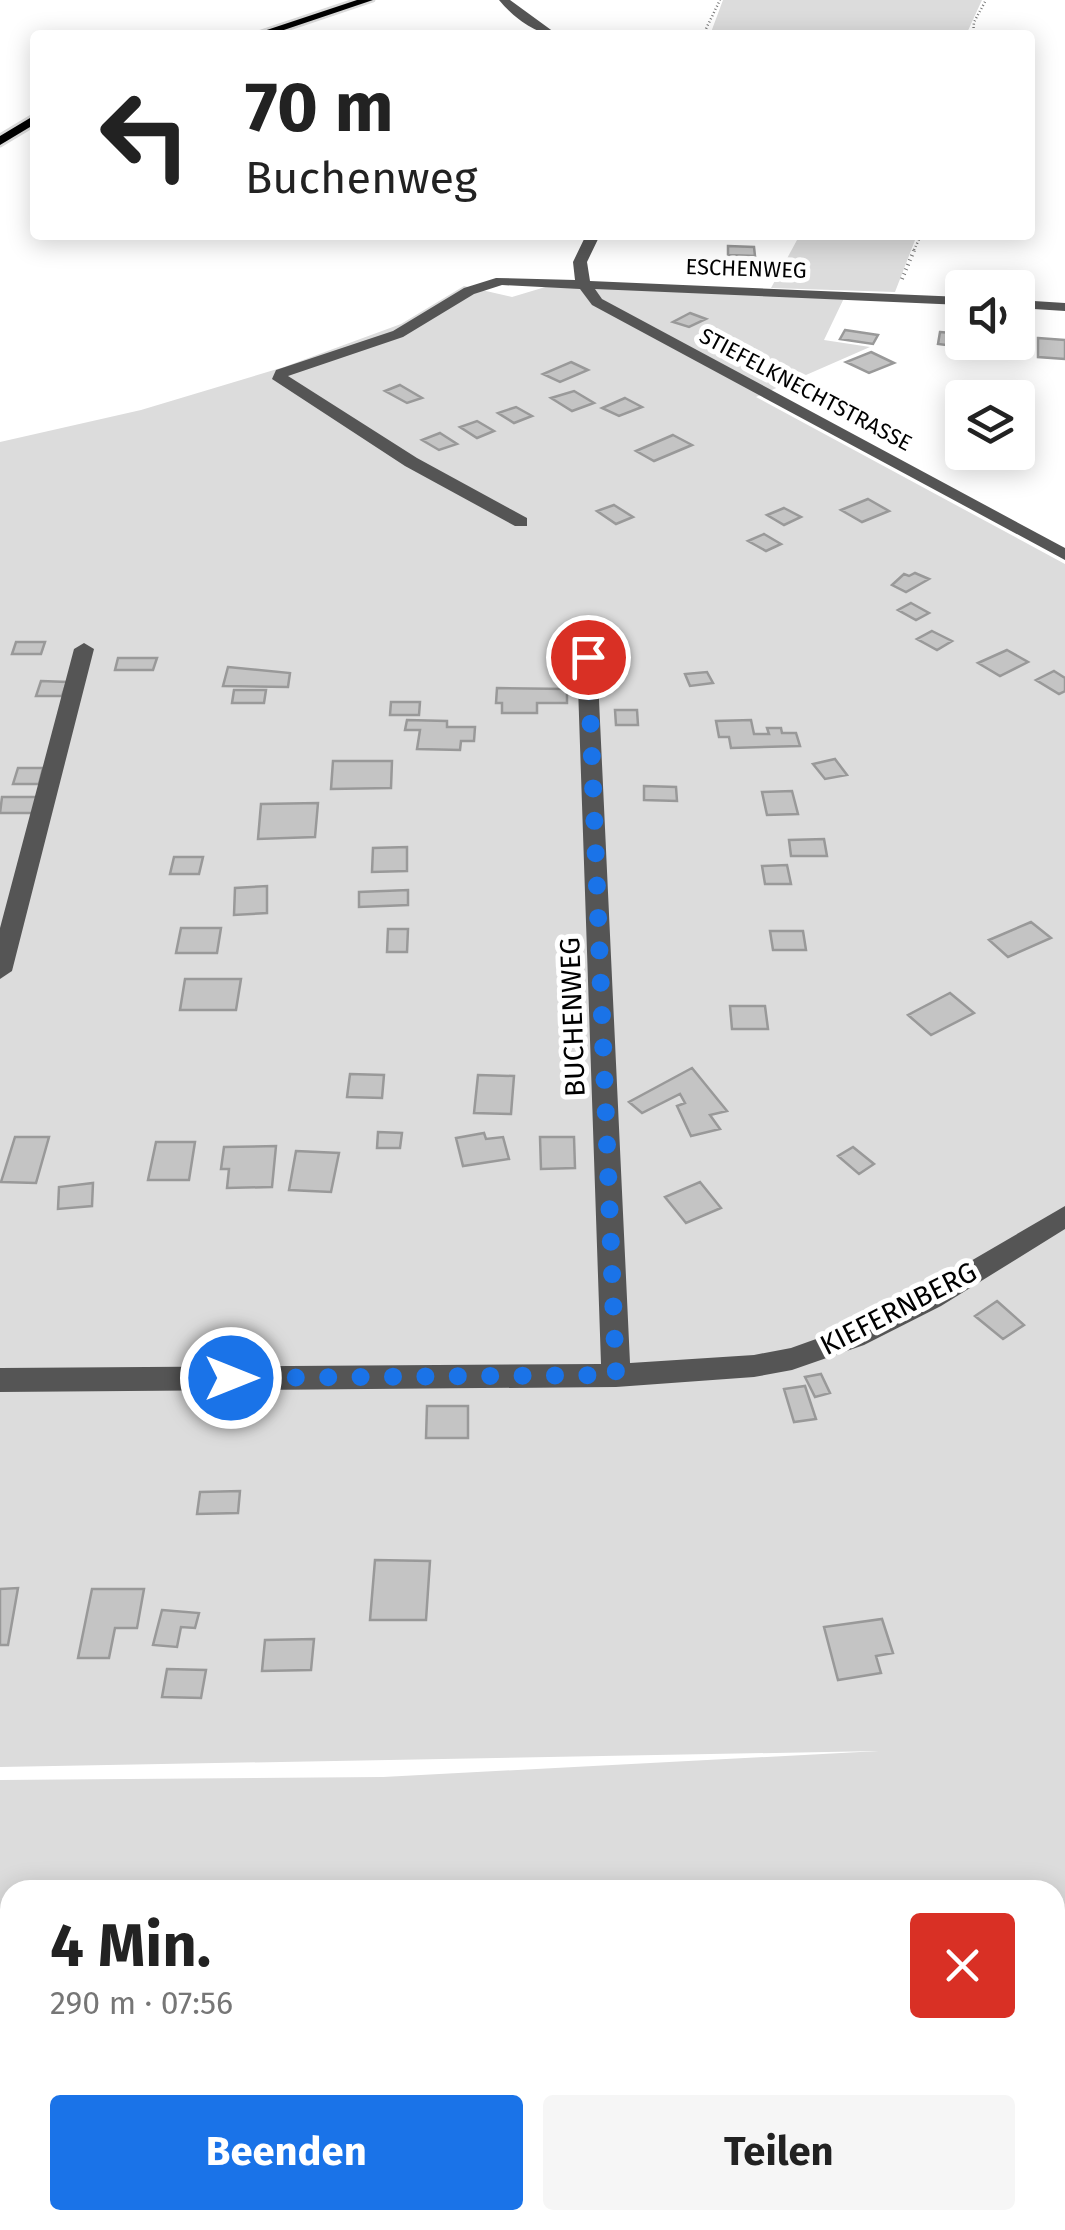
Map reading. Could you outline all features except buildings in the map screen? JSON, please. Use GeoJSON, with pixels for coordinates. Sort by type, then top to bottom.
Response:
{"type":"FeatureCollection","features":[{"type":"Feature","properties":{"kind":"main road"},"geometry":{"type":"LineString","coordinates":[[274,30],[368,0]]}},
{"type":"Feature","properties":{"kind":"main road"},"geometry":{"type":"LineString","coordinates":[[0,141],[30,122]]}},
{"type":"Feature","properties":{"kind":"street"},"geometry":{"type":"LineString","coordinates":[[504,0],[545,30]]}},
{"type":"Feature","properties":{"kind":"street"},"geometry":{"type":"LineString","coordinates":[[583,286],[577,269],[580,254],[590,240]]}},
{"type":"Feature","properties":{"kind":"street","name":"ESCHENWEG"},"geometry":{"type":"LineString","coordinates":[[522,522],[411,462],[280,379],[281,373],[398,334],[484,285],[502,281],[945,300]]}},
{"type":"Feature","properties":{"kind":"street","name":"STIEFELKNECHTSTRASSE"},"geometry":{"type":"LineString","coordinates":[[583,286],[597,302],[1065,555]]}},
{"type":"Feature","properties":{"kind":"street"},"geometry":{"type":"LineString","coordinates":[[1035,305],[1065,307]]}},
{"type":"Feature","properties":{"kind":"street"},"geometry":{"type":"LineString","coordinates":[[0,971],[84,649]]}},
{"type":"Feature","properties":{"kind":"street","name":"BUCHENWEG"},"geometry":{"type":"LineString","coordinates":[[588,657],[616,1375]]}},
{"type":"Feature","properties":{"kind":"street","name":"KIEFERNBERG"},"geometry":{"type":"LineString","coordinates":[[0,1380],[616,1375],[754,1366],[792,1359],[854,1336],[931,1298],[1065,1216]]}},
{"type":"Feature","properties":{"kind":"path"},"geometry":{"type":"LineString","coordinates":[[706,30],[720,0]]}},
{"type":"Feature","properties":{"kind":"path"},"geometry":{"type":"LineString","coordinates":[[973,30],[986,0]]}},
{"type":"Feature","properties":{"kind":"path"},"geometry":{"type":"LineString","coordinates":[[899,297],[903,273],[920,240]]}},
{"type":"Feature","properties":{"kind":"shaded area"},"geometry":{"type":"Polygon","coordinates":[[[723,0],[982,0],[968,30],[712,30],[723,0]]]}},
{"type":"Feature","properties":{"kind":"shaded area"},"geometry":{"type":"Polygon","coordinates":[[[797,240],[915,240],[895,292],[771,288],[797,240]]]}},
{"type":"Feature","properties":{"kind":"shaded area"},"geometry":{"type":"Polygon","coordinates":[[[552,285],[845,296],[824,340],[870,347],[756,397],[1065,564],[1065,1880],[0,1880],[0,1780],[383,1777],[879,1751],[0,1767],[0,442],[141,410],[284,367],[401,324],[464,286],[512,297],[552,285]]]}},
{"type":"Feature","properties":{"kind":"route"},"geometry":{"type":"LineString","coordinates":[[231,1378],[616,1375],[588,657]]}}]}
